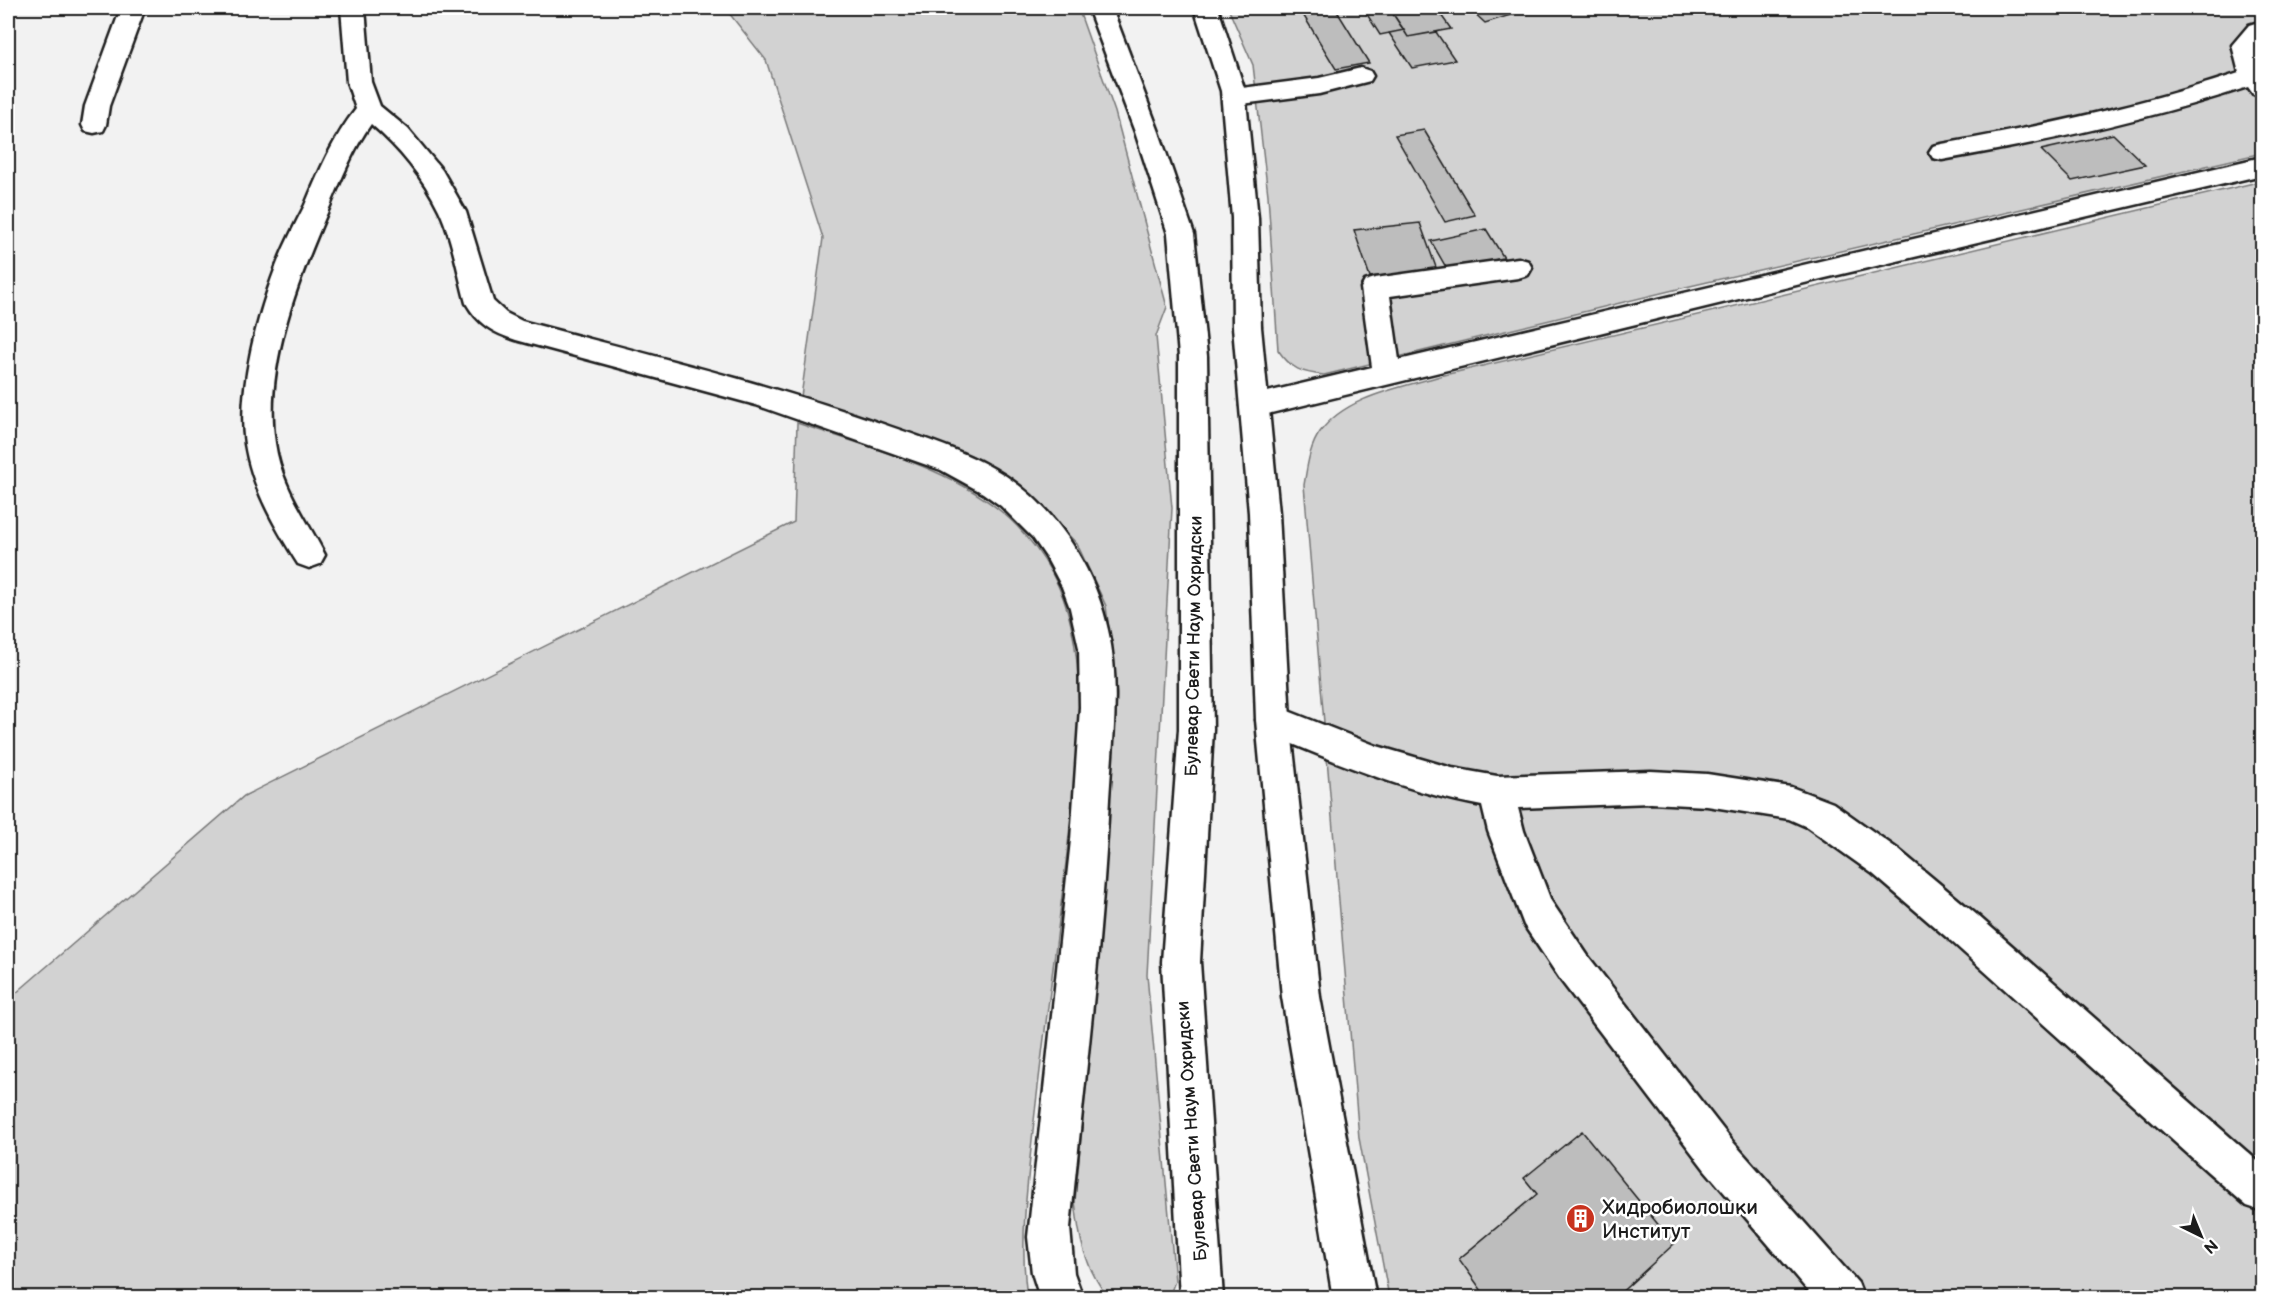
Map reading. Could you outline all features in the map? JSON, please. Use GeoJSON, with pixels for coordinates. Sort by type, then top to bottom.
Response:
{"type":"FeatureCollection","features":[{"type":"Feature","properties":{"kind":"street"},"geometry":{"type":"LineString","coordinates":[[94,125],[97,106],[133,8]]}},
{"type":"Feature","properties":{"kind":"street"},"geometry":{"type":"LineString","coordinates":[[353,8],[359,82],[369,110],[399,135],[433,176],[453,213],[480,303],[487,314],[502,325],[719,383],[828,417],[964,467],[996,486],[1030,513],[1056,545],[1084,599],[1093,634],[1097,695],[1089,850],[1049,1228],[1056,1287],[1062,1298]]}},
{"type":"Feature","properties":{"kind":"street","name":"Булевар Свети Наум Охридски"},"geometry":{"type":"LineString","coordinates":[[1100,8],[1148,132],[1181,234],[1193,356],[1196,729],[1180,962],[1202,1298]]}},
{"type":"Feature","properties":{"kind":"street"},"geometry":{"type":"LineString","coordinates":[[1206,8],[1234,97],[1245,218],[1247,327],[1264,513],[1273,720],[1301,997],[1355,1298]]}},
{"type":"Feature","properties":{"kind":"street"},"geometry":{"type":"LineString","coordinates":[[1942,152],[2047,134],[2258,83],[2245,61],[2244,45],[2257,30],[2262,28]]}},
{"type":"Feature","properties":{"kind":"street"},"geometry":{"type":"LineString","coordinates":[[1234,97],[1319,87],[1361,76]]}},
{"type":"Feature","properties":{"kind":"street"},"geometry":{"type":"LineString","coordinates":[[309,555],[285,516],[268,477],[260,442],[259,405],[269,346],[290,268],[338,156],[355,127],[369,110]]}},
{"type":"Feature","properties":{"kind":"street"},"geometry":{"type":"LineString","coordinates":[[1255,406],[1765,282],[2262,166]]}},
{"type":"Feature","properties":{"kind":"street"},"geometry":{"type":"LineString","coordinates":[[1387,375],[1375,288],[1518,268]]}},
{"type":"Feature","properties":{"kind":"street"},"geometry":{"type":"LineString","coordinates":[[1273,720],[1374,761],[1452,784],[1497,792],[1651,787],[1707,790],[1791,803],[1820,814],[1886,862],[1964,928],[2262,1191]]}},
{"type":"Feature","properties":{"kind":"street"},"geometry":{"type":"LineString","coordinates":[[1497,792],[1506,831],[1537,912],[1575,969],[1719,1156],[1843,1298]]}},
{"type":"Feature","properties":{"kind":"shaded area"},"geometry":{"type":"Polygon","coordinates":[[[725,8],[1078,8],[1115,112],[1167,307],[1156,336],[1172,508],[1147,975],[1175,1281],[1169,1297],[1108,1298],[1092,1272],[1084,1250],[1075,1201],[1104,892],[1117,694],[1106,606],[1077,544],[1021,485],[980,459],[801,397],[823,238],[766,60],[725,8]]]}},
{"type":"Feature","properties":{"kind":"shaded area"},"geometry":{"type":"Polygon","coordinates":[[[1228,8],[2262,8],[2262,153],[1686,287],[1324,375],[1316,374],[1292,366],[1278,350],[1268,195],[1253,65],[1228,8]]]}},
{"type":"Feature","properties":{"kind":"shaded area"},"geometry":{"type":"Polygon","coordinates":[[[2262,181],[2262,1297],[1389,1297],[1359,1138],[1304,485],[1311,451],[1320,432],[1344,410],[1359,402],[1440,376],[2262,181]]]}},
{"type":"Feature","properties":{"kind":"shaded area"},"geometry":{"type":"Polygon","coordinates":[[[797,423],[913,462],[970,490],[995,506],[1017,526],[1051,571],[1063,597],[1071,625],[1078,668],[1078,731],[1069,837],[1027,1187],[1024,1253],[1027,1297],[8,1297],[8,1000],[244,796],[794,522],[797,423]]]}},
{"type":"Feature","properties":{"kind":"building"},"geometry":{"type":"Polygon","coordinates":[[[1299,8],[1335,8],[1369,63],[1336,69],[1299,8]]]}},
{"type":"Feature","properties":{"kind":"building"},"geometry":{"type":"Polygon","coordinates":[[[1363,8],[1389,8],[1404,30],[1380,35],[1363,8]]]}},
{"type":"Feature","properties":{"kind":"building"},"geometry":{"type":"Polygon","coordinates":[[[1389,8],[1436,8],[1451,29],[1408,37],[1389,8]]]}},
{"type":"Feature","properties":{"kind":"building"},"geometry":{"type":"Polygon","coordinates":[[[1469,8],[1529,8],[1530,9],[1485,23],[1469,8]]]}},
{"type":"Feature","properties":{"kind":"building"},"geometry":{"type":"Polygon","coordinates":[[[1404,30],[1408,37],[1436,32],[1455,60],[1412,68],[1389,33],[1404,30]]]}},
{"type":"Feature","properties":{"kind":"building"},"geometry":{"type":"Polygon","coordinates":[[[1424,130],[1475,215],[1445,222],[1395,135],[1424,130]]]}},
{"type":"Feature","properties":{"kind":"building"},"geometry":{"type":"Polygon","coordinates":[[[2113,134],[2145,165],[2072,181],[2041,150],[2113,134]]]}},
{"type":"Feature","properties":{"kind":"building"},"geometry":{"type":"Polygon","coordinates":[[[1420,223],[1437,270],[1370,277],[1354,230],[1420,223]]]}},
{"type":"Feature","properties":{"kind":"building"},"geometry":{"type":"Polygon","coordinates":[[[1486,229],[1504,258],[1447,269],[1431,241],[1486,229]]]}},
{"type":"Feature","properties":{"kind":"building","name":"Хидробиолошки Институт"},"geometry":{"type":"Polygon","coordinates":[[[1582,1131],[1674,1244],[1615,1298],[1487,1298],[1459,1259],[1537,1194],[1524,1178],[1582,1131]]]}},
{"type":"Feature","properties":{"kind":"place","name":"Хидробиолошки Институт"},"geometry":{"type":"Point","coordinates":[1581,1219]}}]}
